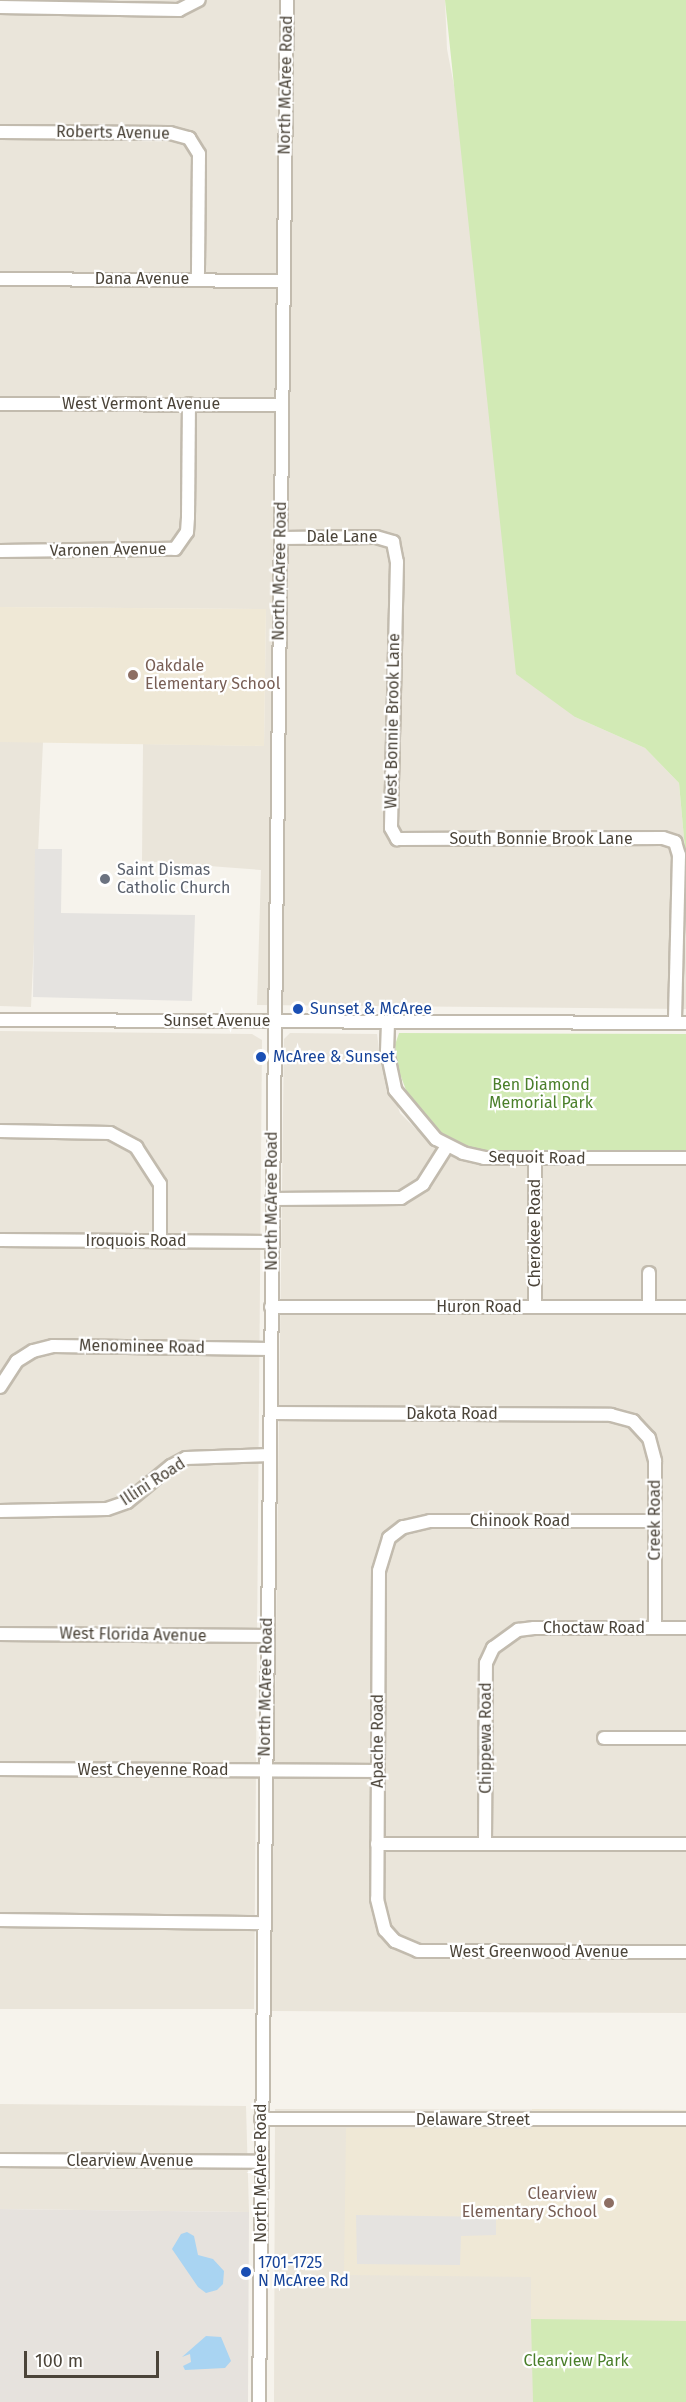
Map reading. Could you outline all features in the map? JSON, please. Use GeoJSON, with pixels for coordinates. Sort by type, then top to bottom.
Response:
{"type":"FeatureCollection","features":[{"type":"Feature","properties":{"kind":"street","name":"North McAree Road"},"geometry":{"type":"LineString","coordinates":[[259,2402],[264,1771],[271,1413],[273,1022],[287,0]]}},
{"type":"Feature","properties":{"kind":"street"},"geometry":{"type":"LineString","coordinates":[[0,7],[179,10],[198,1]]}},
{"type":"Feature","properties":{"kind":"street","name":"Roberts Avenue"},"geometry":{"type":"LineString","coordinates":[[0,132],[170,133],[189,138],[199,154],[198,280]]}},
{"type":"Feature","properties":{"kind":"street","name":"Dana Avenue"},"geometry":{"type":"LineString","coordinates":[[0,279],[283,281]]}},
{"type":"Feature","properties":{"kind":"street","name":"West Vermont Avenue"},"geometry":{"type":"LineString","coordinates":[[0,404],[282,405]]}},
{"type":"Feature","properties":{"kind":"street","name":"Varonen Avenue"},"geometry":{"type":"LineString","coordinates":[[0,551],[175,549],[187,532],[189,517],[189,404]]}},
{"type":"Feature","properties":{"kind":"street","name":"Dale Lane"},"geometry":{"type":"LineString","coordinates":[[281,538],[386,537],[396,549],[396,587]]}},
{"type":"Feature","properties":{"kind":"street","name":"West Bonnie Brook Lane"},"geometry":{"type":"LineString","coordinates":[[396,587],[391,828],[397,839],[411,840]]}},
{"type":"Feature","properties":{"kind":"street","name":"South Bonnie Brook Lane"},"geometry":{"type":"LineString","coordinates":[[411,840],[670,840],[677,846],[679,855],[680,1023]]}},
{"type":"Feature","properties":{"kind":"street","name":"Sunset Avenue"},"geometry":{"type":"LineString","coordinates":[[0,1020],[680,1023]]}},
{"type":"Feature","properties":{"kind":"street"},"geometry":{"type":"LineString","coordinates":[[272,1199],[401,1198],[423,1184],[447,1146],[420,1123],[395,1090],[387,1051],[388,1023]]}},
{"type":"Feature","properties":{"kind":"street"},"geometry":{"type":"LineString","coordinates":[[0,1131],[110,1133],[136,1147],[160,1184],[160,1241]]}},
{"type":"Feature","properties":{"kind":"street","name":"Sequoit Road"},"geometry":{"type":"LineString","coordinates":[[447,1146],[484,1158],[686,1158]]}},
{"type":"Feature","properties":{"kind":"street","name":"Cherokee Road"},"geometry":{"type":"LineString","coordinates":[[535,1159],[535,1307]]}},
{"type":"Feature","properties":{"kind":"street","name":"Iroquois Road"},"geometry":{"type":"LineString","coordinates":[[0,1240],[271,1242]]}},
{"type":"Feature","properties":{"kind":"street"},"geometry":{"type":"LineString","coordinates":[[649,1273],[649,1307]]}},
{"type":"Feature","properties":{"kind":"street","name":"Huron Road"},"geometry":{"type":"LineString","coordinates":[[271,1307],[686,1307]]}},
{"type":"Feature","properties":{"kind":"street","name":"Menominee Road"},"geometry":{"type":"LineString","coordinates":[[0,1387],[17,1361],[33,1351],[53,1346],[271,1349]]}},
{"type":"Feature","properties":{"kind":"street","name":"Dakota Road"},"geometry":{"type":"LineString","coordinates":[[271,1413],[611,1415],[633,1420]]}},
{"type":"Feature","properties":{"kind":"street","name":"Creek Road"},"geometry":{"type":"LineString","coordinates":[[633,1420],[654,1449],[655,1628]]}},
{"type":"Feature","properties":{"kind":"street","name":"Illini Road"},"geometry":{"type":"LineString","coordinates":[[0,1510],[107,1509],[128,1502],[171,1466],[186,1458],[270,1455]]}},
{"type":"Feature","properties":{"kind":"street","name":"Chinook Road"},"geometry":{"type":"LineString","coordinates":[[389,1538],[403,1527],[430,1521],[655,1521]]}},
{"type":"Feature","properties":{"kind":"street","name":"Apache Road"},"geometry":{"type":"LineString","coordinates":[[389,1538],[379,1571],[377,1844],[379,1917],[395,1941]]}},
{"type":"Feature","properties":{"kind":"street","name":"Choctaw Road"},"geometry":{"type":"LineString","coordinates":[[504,1638],[518,1630],[534,1628],[686,1628]]}},
{"type":"Feature","properties":{"kind":"street","name":"West Florida Avenue"},"geometry":{"type":"LineString","coordinates":[[0,1634],[266,1636]]}},
{"type":"Feature","properties":{"kind":"street","name":"Chippewa Road"},"geometry":{"type":"LineString","coordinates":[[485,1844],[486,1663],[493,1648],[504,1638]]}},
{"type":"Feature","properties":{"kind":"street"},"geometry":{"type":"LineString","coordinates":[[604,1738],[686,1738]]}},
{"type":"Feature","properties":{"kind":"street","name":"West Cheyenne Road"},"geometry":{"type":"LineString","coordinates":[[0,1769],[378,1772]]}},
{"type":"Feature","properties":{"kind":"street"},"geometry":{"type":"LineString","coordinates":[[377,1844],[686,1844]]}},
{"type":"Feature","properties":{"kind":"street"},"geometry":{"type":"LineString","coordinates":[[0,1920],[263,1923]]}},
{"type":"Feature","properties":{"kind":"street","name":"West Greenwood Avenue"},"geometry":{"type":"LineString","coordinates":[[395,1941],[418,1951],[686,1952]]}},
{"type":"Feature","properties":{"kind":"street","name":"Delaware Street"},"geometry":{"type":"LineString","coordinates":[[261,2119],[686,2119]]}},
{"type":"Feature","properties":{"kind":"street","name":"Clearview Avenue"},"geometry":{"type":"LineString","coordinates":[[0,2160],[261,2162]]}},
{"type":"Feature","properties":{"kind":"shaded area"},"geometry":{"type":"Polygon","coordinates":[[[0,0],[445,0],[447,49],[575,717],[645,748],[679,783],[686,860],[686,1009],[257,1005],[261,870],[142,861],[143,744],[264,746],[266,609],[0,607],[0,0]]]}},
{"type":"Feature","properties":{"kind":"shaded area","name":"Oakdale Elementary School"},"geometry":{"type":"Polygon","coordinates":[[[0,607],[266,609],[264,746],[0,742],[0,607]]]}},
{"type":"Feature","properties":{"kind":"shaded area"},"geometry":{"type":"Polygon","coordinates":[[[0,742],[43,742],[31,1007],[0,1006],[0,742]]]}},
{"type":"Feature","properties":{"kind":"shaded area"},"geometry":{"type":"Polygon","coordinates":[[[35,849],[62,849],[61,913],[195,915],[192,1001],[33,997],[35,849]]]}},
{"type":"Feature","properties":{"kind":"shaded area"},"geometry":{"type":"Polygon","coordinates":[[[0,1031],[252,1034],[262,1040],[254,2009],[0,2009],[0,1031]]]}},
{"type":"Feature","properties":{"kind":"shaded area"},"geometry":{"type":"Polygon","coordinates":[[[290,1033],[377,1034],[380,1057],[400,1113],[416,1129],[462,1158],[483,1164],[686,1165],[686,2013],[271,2011],[284,1039],[290,1033]]]}},
{"type":"Feature","properties":{"kind":"shaded area"},"geometry":{"type":"Polygon","coordinates":[[[0,2104],[246,2106],[249,2212],[0,2209],[0,2104]]]}},
{"type":"Feature","properties":{"kind":"shaded area"},"geometry":{"type":"Polygon","coordinates":[[[275,2109],[686,2110],[686,2402],[274,2402],[275,2109]]]}},
{"type":"Feature","properties":{"kind":"shaded area"},"geometry":{"type":"Polygon","coordinates":[[[532,2109],[686,2110],[686,2321],[531,2319],[531,2277],[344,2275],[346,2128],[532,2129],[532,2109]]]}},
{"type":"Feature","properties":{"kind":"shaded area"},"geometry":{"type":"Polygon","coordinates":[[[0,2209],[249,2212],[248,2402],[0,2402],[0,2209]]]}},
{"type":"Feature","properties":{"kind":"shaded area"},"geometry":{"type":"Polygon","coordinates":[[[356,2215],[496,2217],[496,2235],[461,2236],[460,2265],[357,2264],[356,2215]]]}},
{"type":"Feature","properties":{"kind":"green space"},"geometry":{"type":"Polygon","coordinates":[[[445,0],[686,0],[686,860],[679,783],[645,748],[575,717],[516,674],[445,0]]]}},
{"type":"Feature","properties":{"kind":"green space","name":"Ben Diamond Memorial Park"},"geometry":{"type":"Polygon","coordinates":[[[399,1033],[686,1034],[686,1154],[483,1153],[460,1146],[438,1134],[411,1103],[398,1069],[395,1045],[399,1033]]]}},
{"type":"Feature","properties":{"kind":"green space","name":"Clearview Park"},"geometry":{"type":"Polygon","coordinates":[[[531,2319],[686,2321],[686,2402],[533,2402],[531,2319]]]}},
{"type":"Feature","properties":{"kind":"water"},"geometry":{"type":"Polygon","coordinates":[[[187,2232],[194,2236],[198,2255],[213,2259],[224,2271],[223,2284],[217,2290],[206,2293],[198,2287],[172,2249],[181,2234],[187,2232]]]}},
{"type":"Feature","properties":{"kind":"water"},"geometry":{"type":"Polygon","coordinates":[[[206,2336],[221,2337],[231,2361],[225,2368],[185,2370],[183,2366],[191,2362],[190,2354],[182,2357],[206,2336]]]}},
{"type":"Feature","properties":{"kind":"place","name":"Oakdale Elementary School"},"geometry":{"type":"Point","coordinates":[133,675]}},
{"type":"Feature","properties":{"kind":"place","name":"Saint Dismas Catholic Church"},"geometry":{"type":"Point","coordinates":[105,879]}},
{"type":"Feature","properties":{"kind":"place","name":"Sunset & McAree"},"geometry":{"type":"Point","coordinates":[298,1009]}},
{"type":"Feature","properties":{"kind":"place","name":"McAree & Sunset"},"geometry":{"type":"Point","coordinates":[261,1057]}},
{"type":"Feature","properties":{"kind":"place","name":"Clearview Elementary School"},"geometry":{"type":"Point","coordinates":[609,2203]}},
{"type":"Feature","properties":{"kind":"place","name":"1701-1725 N McAree Rd"},"geometry":{"type":"Point","coordinates":[246,2272]}}]}
